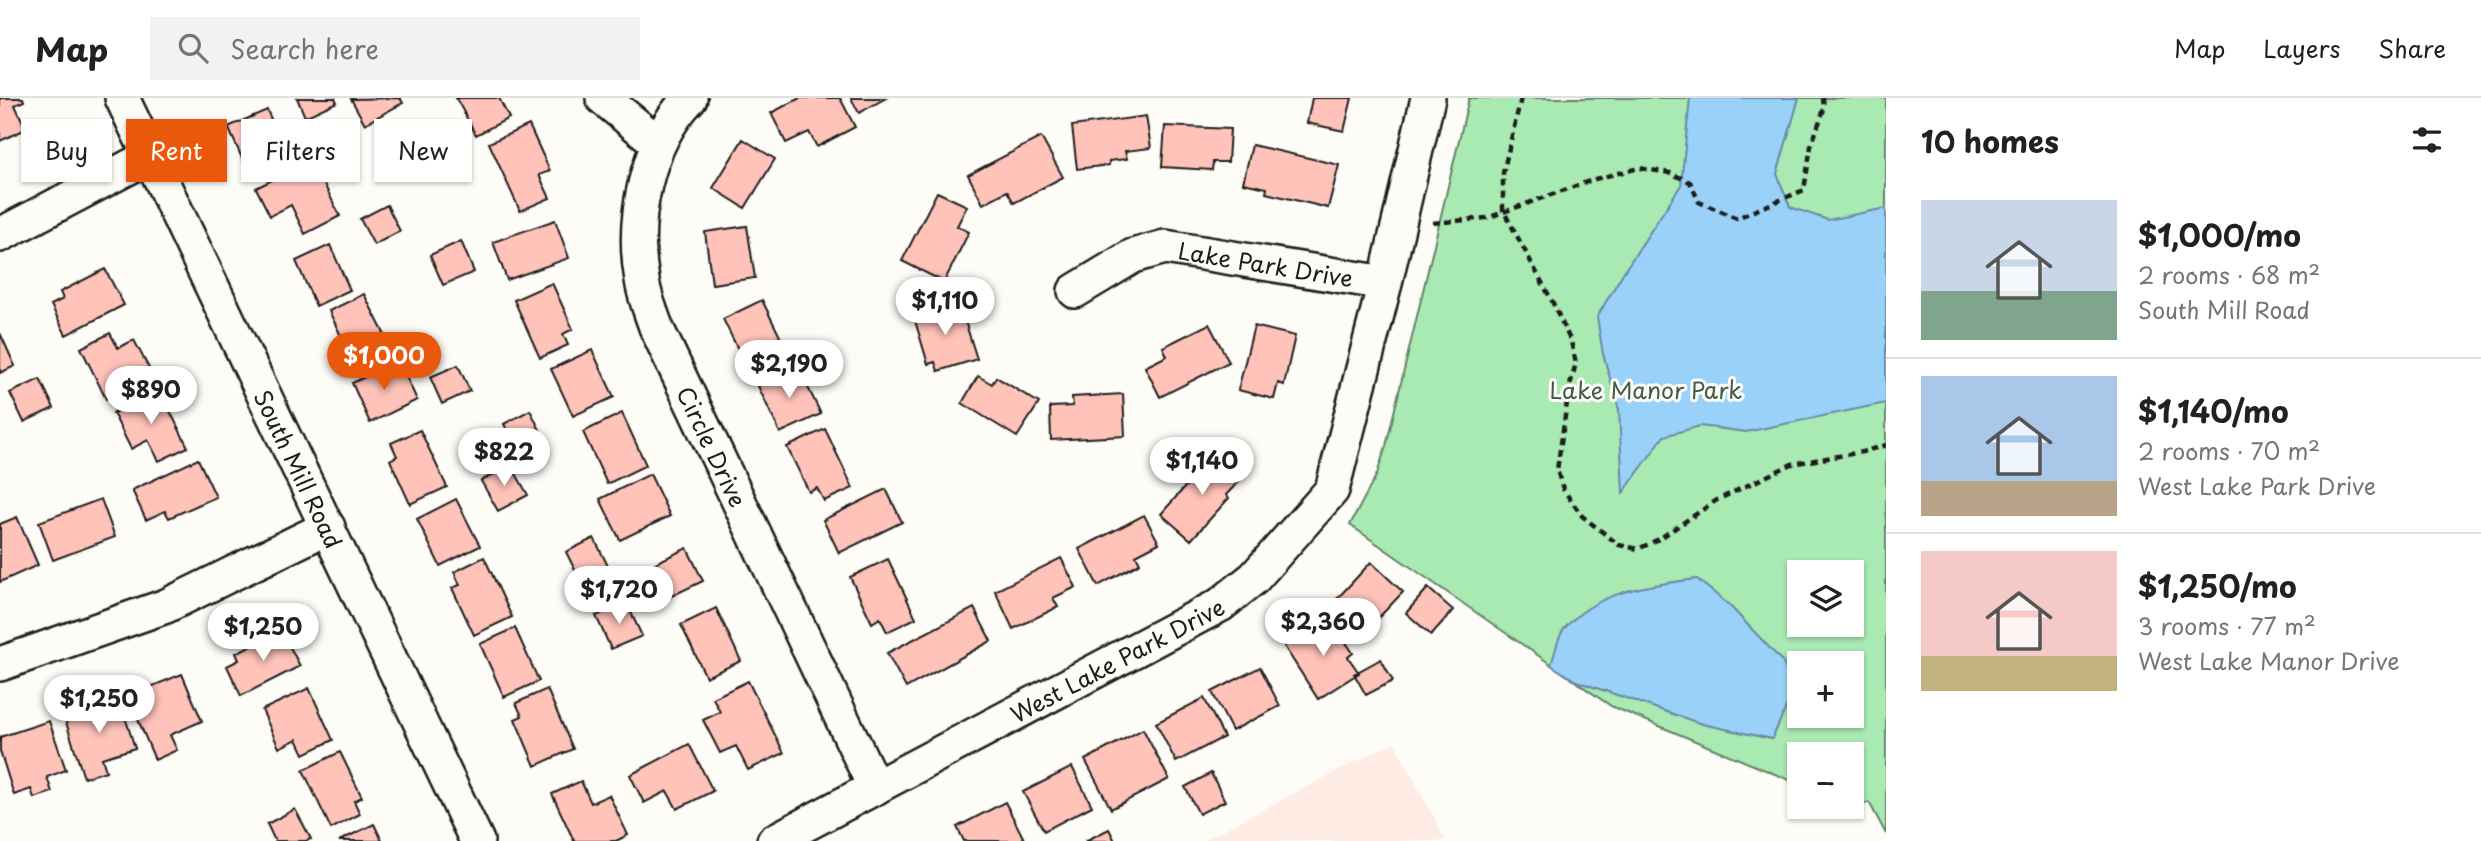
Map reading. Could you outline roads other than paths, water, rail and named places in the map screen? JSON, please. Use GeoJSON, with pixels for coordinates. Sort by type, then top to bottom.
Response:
{"type":"FeatureCollection","features":[{"type":"Feature","properties":{"kind":"street","name":"South Mill Road"},"geometry":{"type":"LineString","coordinates":[[122,98],[132,119]]}},
{"type":"Feature","properties":{"kind":"street"},"geometry":{"type":"LineString","coordinates":[[603,98],[658,143]]}},
{"type":"Feature","properties":{"kind":"street","name":"Circle Drive"},"geometry":{"type":"LineString","coordinates":[[690,98],[658,143],[638,211],[642,280],[656,327],[875,788]]}},
{"type":"Feature","properties":{"kind":"street","name":"West Lake Park Drive"},"geometry":{"type":"LineString","coordinates":[[774,841],[1220,605],[1254,578],[1332,490],[1385,283],[1428,98]]}},
{"type":"Feature","properties":{"kind":"street"},"geometry":{"type":"LineString","coordinates":[[0,235],[126,169]]}},
{"type":"Feature","properties":{"kind":"street","name":"South Mill Road"},"geometry":{"type":"LineString","coordinates":[[162,182],[477,841]]}},
{"type":"Feature","properties":{"kind":"street","name":"Lake Park Drive"},"geometry":{"type":"LineString","coordinates":[[1074,291],[1133,256],[1165,247],[1385,283]]}},
{"type":"Feature","properties":{"kind":"street"},"geometry":{"type":"LineString","coordinates":[[0,664],[166,606],[328,527]]}},
{"type":"Feature","properties":{"kind":"water"},"geometry":{"type":"Polygon","coordinates":[[[1690,98],[1799,98],[1777,174],[1790,207],[1828,220],[1886,208],[1886,403],[1746,432],[1700,426],[1664,436],[1623,493],[1619,410],[1603,354],[1597,317],[1681,185],[1690,98]]]}},
{"type":"Feature","properties":{"kind":"water"},"geometry":{"type":"Polygon","coordinates":[[[1697,579],[1729,605],[1782,661],[1787,671],[1787,706],[1772,739],[1702,724],[1576,681],[1551,665],[1564,629],[1577,616],[1608,598],[1661,584],[1697,579]]]}},
{"type":"Feature","properties":{"kind":"park label","name":"Lake Manor Park"},"geometry":{"type":"Point","coordinates":[1646,389]}}]}
